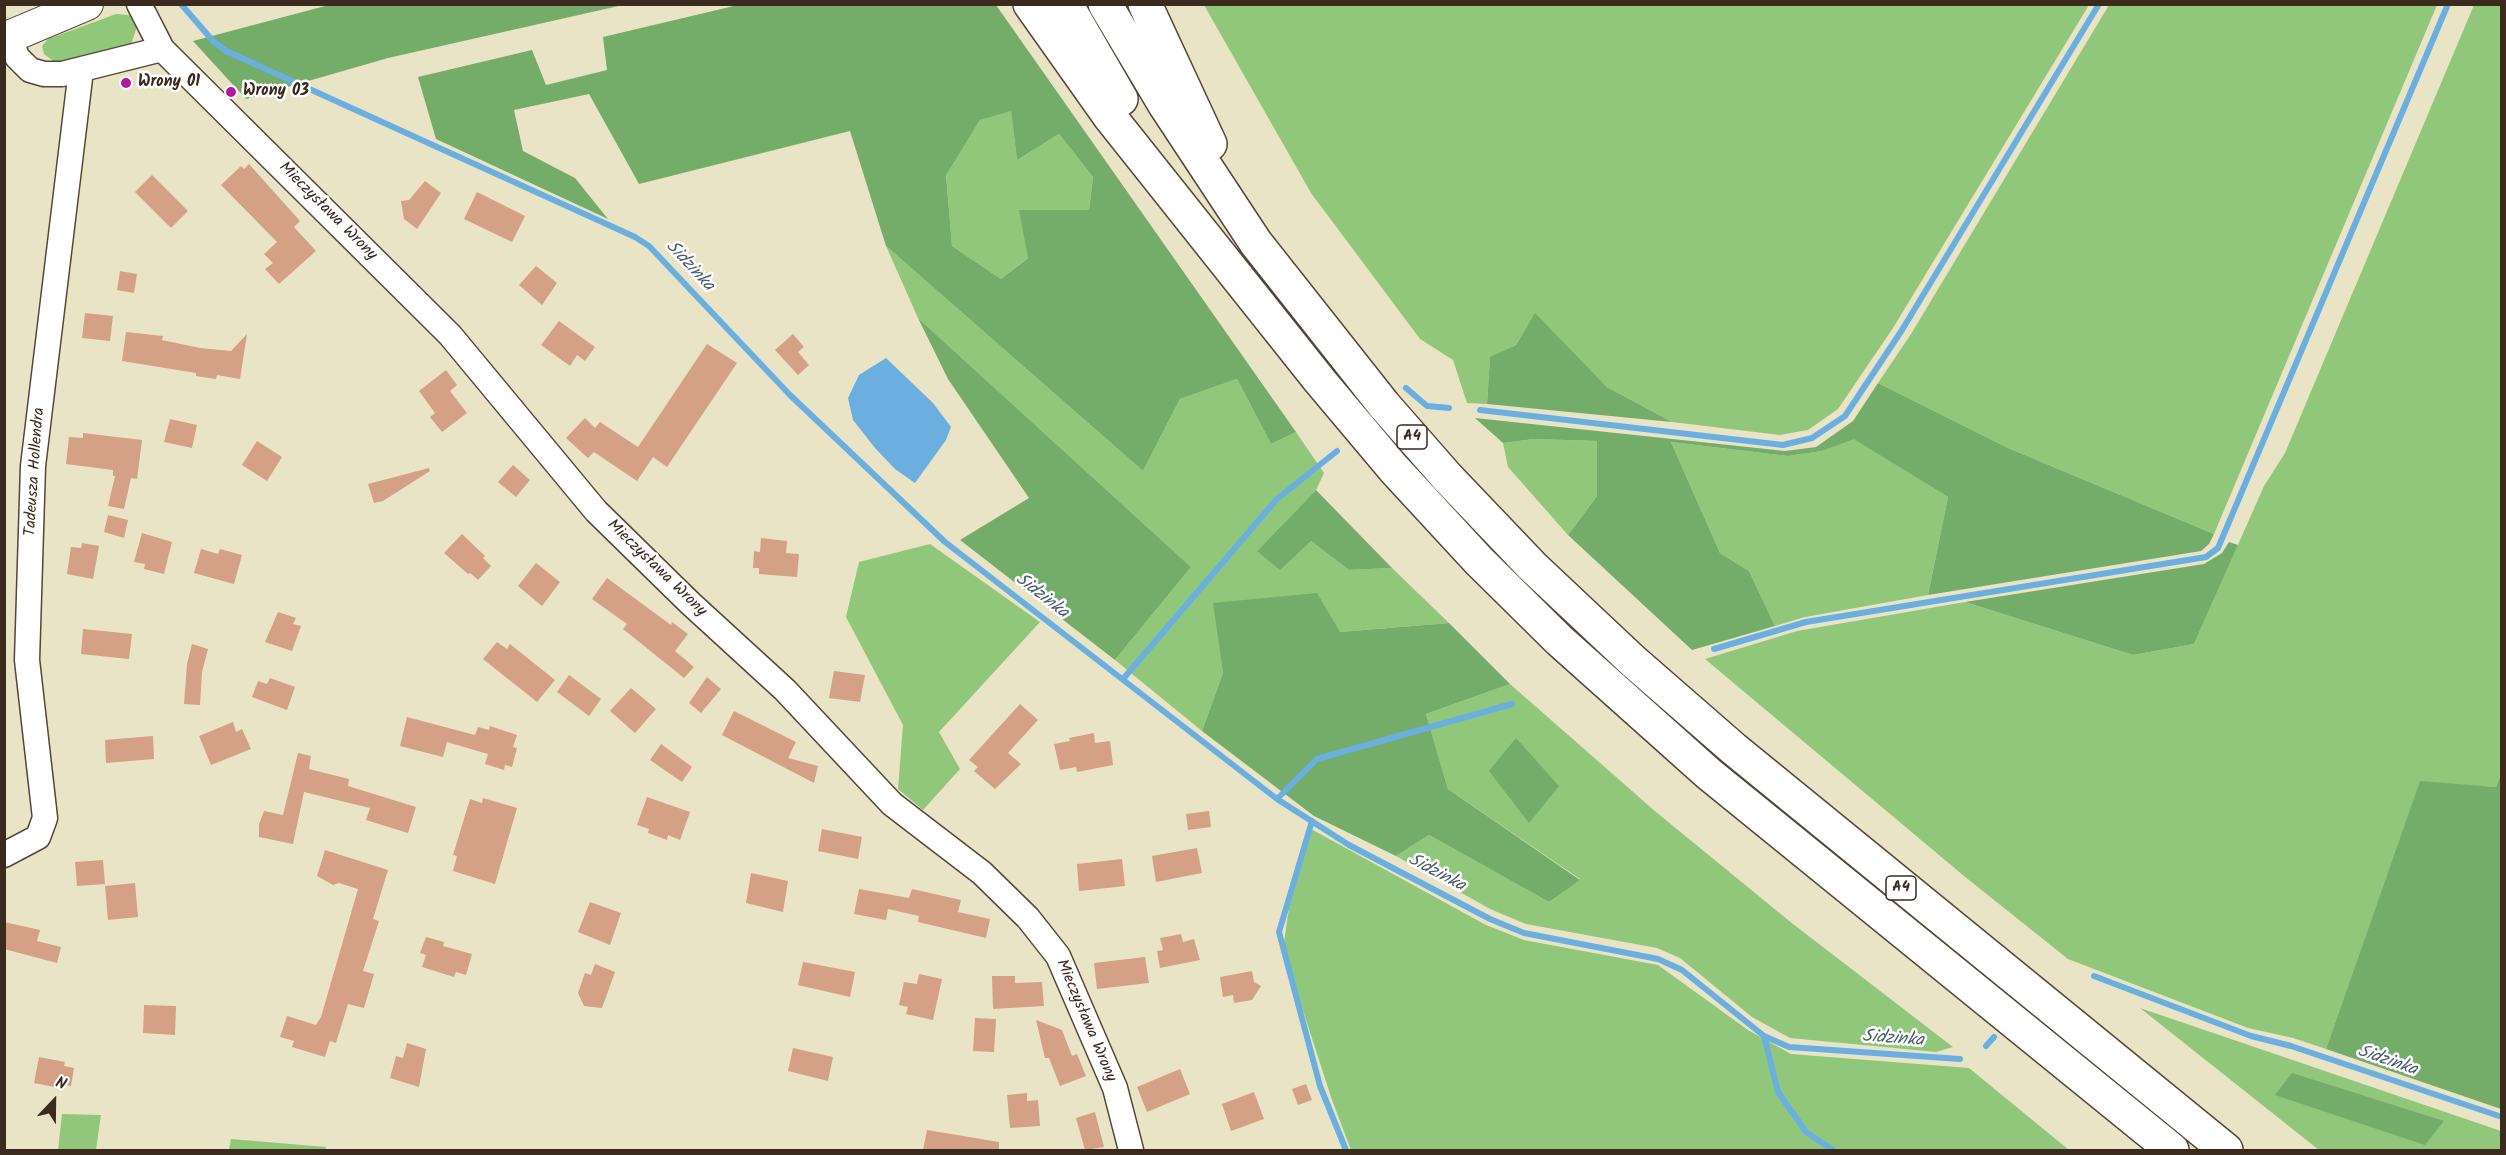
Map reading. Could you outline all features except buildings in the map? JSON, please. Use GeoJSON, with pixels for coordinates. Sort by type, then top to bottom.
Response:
{"type":"FeatureCollection","features":[{"type":"Feature","properties":{"kind":"highway"},"geometry":{"type":"LineString","coordinates":[[1030,4],[1110,117],[1242,280]]}},
{"type":"Feature","properties":{"kind":"highway","name":"A4"},"geometry":{"type":"LineString","coordinates":[[1066,4],[1116,92],[1242,280],[1320,381],[1394,469],[1479,561],[1559,640],[1709,774],[2172,1150]]}},
{"type":"Feature","properties":{"kind":"highway","name":"A4"},"geometry":{"type":"LineString","coordinates":[[1105,4],[1165,105],[1256,243],[1322,329],[1406,430],[1478,510],[1584,616],[1734,749],[2226,1150]]}},
{"type":"Feature","properties":{"kind":"highway"},"geometry":{"type":"LineString","coordinates":[[1145,4],[1256,243]]}},
{"type":"Feature","properties":{"kind":"main road"},"geometry":{"type":"LineString","coordinates":[[7,38],[87,4]]}},
{"type":"Feature","properties":{"kind":"street","name":"Mieczysława Wrony"},"geometry":{"type":"LineString","coordinates":[[139,4],[162,49],[450,335],[601,516],[690,603],[785,690],[892,804],[982,873],[1028,918],[1058,956],[1115,1088],[1131,1150]]}},
{"type":"Feature","properties":{"kind":"street"},"geometry":{"type":"LineString","coordinates":[[7,38],[17,57],[30,70],[44,74],[62,74],[81,70],[162,49]]}},
{"type":"Feature","properties":{"kind":"street","name":"Tadeusza Hollendra"},"geometry":{"type":"LineString","coordinates":[[4,855],[38,837],[45,818],[27,660],[33,466],[81,70]]}},
{"type":"Feature","properties":{"kind":"green space"},"geometry":{"type":"Polygon","coordinates":[[[329,5],[623,5],[388,58],[246,99],[193,41],[329,5]]]}},
{"type":"Feature","properties":{"kind":"green space"},"geometry":{"type":"Polygon","coordinates":[[[738,5],[996,5],[1296,432],[1271,444],[1237,379],[1180,399],[1143,471],[886,246],[850,131],[639,184],[589,94],[514,110],[523,151],[575,178],[608,219],[436,139],[418,77],[532,50],[546,85],[607,70],[603,37],[738,5]],[[1011,111],[980,120],[946,175],[952,246],[1001,279],[1028,258],[1019,210],[1089,210],[1093,177],[1059,134],[1017,160],[1011,111]]]}},
{"type":"Feature","properties":{"kind":"green space"},"geometry":{"type":"Polygon","coordinates":[[[1204,5],[2089,5],[1893,328],[1838,409],[1808,430],[1780,435],[1672,422],[1607,387],[1535,314],[1516,345],[1490,358],[1487,404],[1467,403],[1453,360],[1420,339],[1311,193],[1204,5]]]}},
{"type":"Feature","properties":{"kind":"green space"},"geometry":{"type":"Polygon","coordinates":[[[2109,5],[2437,5],[2214,534],[2008,448],[1878,383],[1911,334],[2109,5]]]}},
{"type":"Feature","properties":{"kind":"green space"},"geometry":{"type":"Polygon","coordinates":[[[2474,5],[2501,5],[2501,774],[2496,787],[2420,782],[2326,1049],[2293,1038],[2248,1028],[2068,959],[1964,876],[1705,659],[1797,631],[1965,602],[2133,655],[2194,644],[2264,486],[2285,453],[2474,5]]]}},
{"type":"Feature","properties":{"kind":"green space"},"geometry":{"type":"Polygon","coordinates":[[[116,14],[129,15],[137,26],[131,45],[57,64],[44,54],[42,46],[48,39],[116,14]]]}},
{"type":"Feature","properties":{"kind":"green space"},"geometry":{"type":"Polygon","coordinates":[[[1011,110],[1017,160],[1059,134],[1093,177],[1089,210],[1001,279],[952,246],[946,174],[980,120],[1011,110]]]}},
{"type":"Feature","properties":{"kind":"green space"},"geometry":{"type":"Polygon","coordinates":[[[886,246],[1143,471],[1180,399],[1237,379],[1271,444],[1296,432],[1324,473],[1316,490],[1257,551],[1311,541],[1349,570],[1392,568],[1449,623],[1340,632],[1214,603],[1223,673],[1202,731],[1115,660],[1191,567],[918,318],[886,246]]]}},
{"type":"Feature","properties":{"kind":"green space"},"geometry":{"type":"Polygon","coordinates":[[[1535,313],[1607,387],[1672,422],[1487,404],[1490,357],[1516,345],[1535,313]]]}},
{"type":"Feature","properties":{"kind":"green space"},"geometry":{"type":"Polygon","coordinates":[[[918,318],[1191,567],[1115,660],[960,540],[1029,498],[948,379],[918,318]]]}},
{"type":"Feature","properties":{"kind":"green space"},"geometry":{"type":"Polygon","coordinates":[[[1878,383],[2008,448],[2214,534],[2209,544],[2201,551],[1928,595],[1948,497],[1854,439],[1822,451],[1788,456],[1671,442],[1720,553],[1749,571],[1775,626],[1692,650],[1568,535],[1597,496],[1597,441],[1534,439],[1503,443],[1475,418],[1785,451],[1816,447],[1853,421],[1878,383]]]}},
{"type":"Feature","properties":{"kind":"green space"},"geometry":{"type":"Polygon","coordinates":[[[1854,438],[1948,497],[1928,595],[1805,617],[1775,626],[1749,571],[1720,553],[1671,442],[1788,456],[1822,451],[1854,438]]]}},
{"type":"Feature","properties":{"kind":"green space"},"geometry":{"type":"Polygon","coordinates":[[[1534,439],[1597,441],[1597,496],[1568,535],[1508,467],[1503,443],[1534,439]]]}},
{"type":"Feature","properties":{"kind":"green space"},"geometry":{"type":"Polygon","coordinates":[[[1316,490],[1392,568],[1349,570],[1311,541],[1280,570],[1257,551],[1316,490]]]}},
{"type":"Feature","properties":{"kind":"green space"},"geometry":{"type":"Polygon","coordinates":[[[2229,542],[2238,545],[2194,644],[2133,655],[1965,602],[2204,564],[2222,553],[2229,542]]]}},
{"type":"Feature","properties":{"kind":"green space"},"geometry":{"type":"Polygon","coordinates":[[[930,544],[1040,622],[939,732],[960,769],[923,810],[898,789],[903,725],[846,617],[859,562],[930,544]]]}},
{"type":"Feature","properties":{"kind":"green space"},"geometry":{"type":"Polygon","coordinates":[[[1317,593],[1340,632],[1449,623],[1510,684],[1426,714],[1448,789],[1580,880],[1549,902],[1429,835],[1396,856],[1314,816],[1202,731],[1223,673],[1213,603],[1317,593]]]}},
{"type":"Feature","properties":{"kind":"green space"},"geometry":{"type":"Polygon","coordinates":[[[1510,684],[1656,812],[1793,924],[1953,1047],[1936,1052],[1790,1038],[1752,1017],[1680,958],[1657,948],[1526,924],[1490,909],[1396,856],[1429,835],[1549,902],[1580,879],[1448,789],[1426,714],[1510,684]]]}},
{"type":"Feature","properties":{"kind":"green space"},"geometry":{"type":"Polygon","coordinates":[[[1516,738],[1559,786],[1529,823],[1489,771],[1516,738]]]}},
{"type":"Feature","properties":{"kind":"green space"},"geometry":{"type":"Polygon","coordinates":[[[2501,774],[2501,1109],[2326,1049],[2420,781],[2496,787],[2501,774]]]}},
{"type":"Feature","properties":{"kind":"green space"},"geometry":{"type":"Polygon","coordinates":[[[1311,829],[1486,925],[1524,940],[1658,965],[1748,1030],[1791,1054],[1969,1068],[2069,1150],[1351,1150],[1332,1100],[1283,949],[1289,908],[1311,829]]]}},
{"type":"Feature","properties":{"kind":"green space"},"geometry":{"type":"Polygon","coordinates":[[[2140,1008],[2501,1131],[2501,1150],[2319,1150],[2140,1008]]]}},
{"type":"Feature","properties":{"kind":"green space"},"geometry":{"type":"Polygon","coordinates":[[[2292,1073],[2444,1121],[2425,1145],[2275,1095],[2292,1073]]]}},
{"type":"Feature","properties":{"kind":"green space"},"geometry":{"type":"Polygon","coordinates":[[[62,1114],[101,1115],[96,1150],[58,1150],[62,1114]]]}},
{"type":"Feature","properties":{"kind":"green space"},"geometry":{"type":"Polygon","coordinates":[[[231,1139],[326,1147],[325,1150],[229,1150],[231,1139]]]}},
{"type":"Feature","properties":{"kind":"water"},"geometry":{"type":"Polygon","coordinates":[[[886,358],[933,403],[951,427],[946,440],[915,483],[895,469],[853,420],[848,398],[859,375],[886,358]]]}},
{"type":"Feature","properties":{"kind":"waterway","name":"Sidzinka"},"geometry":{"type":"LineString","coordinates":[[181,4],[213,41],[226,51],[635,237],[649,246],[790,395],[945,542],[1277,799],[1349,845],[1490,919],[1524,933],[1658,959],[1682,970],[1764,1036],[1789,1047],[1960,1059]]}},
{"type":"Feature","properties":{"kind":"waterway"},"geometry":{"type":"LineString","coordinates":[[1480,410],[1783,445],[1812,438],[1845,416],[1902,330],[2099,4]]}},
{"type":"Feature","properties":{"kind":"waterway"},"geometry":{"type":"LineString","coordinates":[[1714,649],[1806,622],[2206,557],[2218,548],[2448,4]]}},
{"type":"Feature","properties":{"kind":"waterway"},"geometry":{"type":"LineString","coordinates":[[1406,388],[1427,406],[1449,408]]}},
{"type":"Feature","properties":{"kind":"waterway"},"geometry":{"type":"LineString","coordinates":[[1123,679],[1277,499],[1337,451]]}},
{"type":"Feature","properties":{"kind":"waterway"},"geometry":{"type":"LineString","coordinates":[[1277,799],[1317,759],[1512,704]]}},
{"type":"Feature","properties":{"kind":"waterway"},"geometry":{"type":"LineString","coordinates":[[1312,821],[1279,932],[1320,1086],[1346,1150]]}},
{"type":"Feature","properties":{"kind":"waterway","name":"Sidzinka"},"geometry":{"type":"LineString","coordinates":[[2094,976],[2251,1036],[2291,1046],[2502,1117]]}},
{"type":"Feature","properties":{"kind":"waterway"},"geometry":{"type":"LineString","coordinates":[[1764,1036],[1778,1092],[1806,1132],[1833,1150]]}},
{"type":"Feature","properties":{"kind":"waterway","name":"Sidzinka"},"geometry":{"type":"LineString","coordinates":[[1986,1046],[1994,1037]]}},
{"type":"Feature","properties":{"kind":"place","name":"Wrony 01"},"geometry":{"type":"Point","coordinates":[126,83]}},
{"type":"Feature","properties":{"kind":"place","name":"Wrony 03"},"geometry":{"type":"Point","coordinates":[231,92]}}]}
